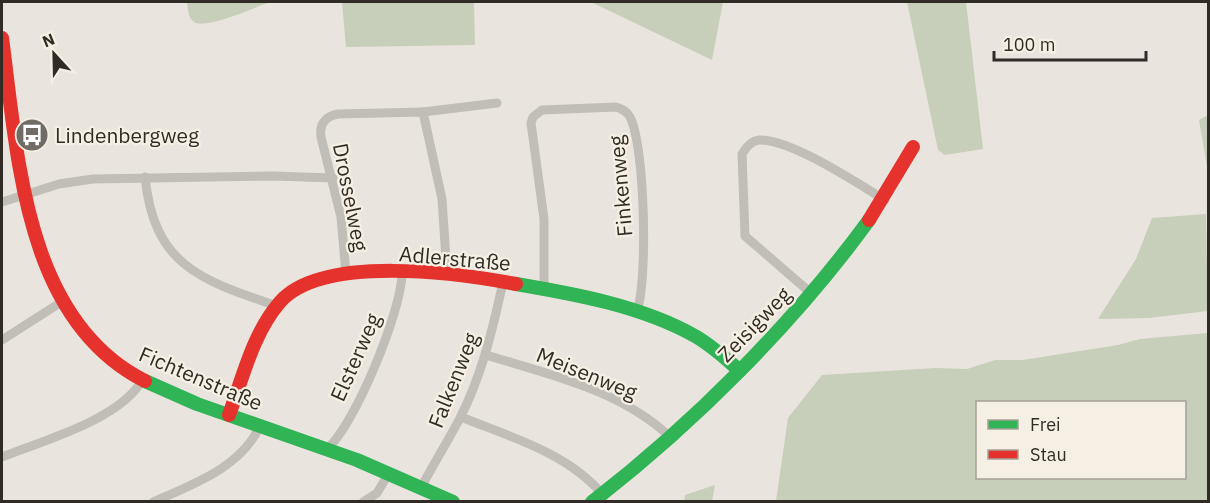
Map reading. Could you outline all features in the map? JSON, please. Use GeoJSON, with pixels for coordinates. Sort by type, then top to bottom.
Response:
{"type":"FeatureCollection","features":[{"type":"Feature","properties":{"kind":"street","name":"Fichtenstraße"},"geometry":{"type":"LineString","coordinates":[[2,38],[26,194],[40,248],[63,301],[89,341],[121,367],[143,379],[229,415],[389,473],[453,501]]}},
{"type":"Feature","properties":{"kind":"street","name":"Drosselweg"},"geometry":{"type":"LineString","coordinates":[[346,274],[341,217],[320,130],[329,117],[338,114],[423,112],[497,103]]}},
{"type":"Feature","properties":{"kind":"street","name":"Finkenweg"},"geometry":{"type":"LineString","coordinates":[[544,288],[544,219],[532,117],[542,110],[616,107],[625,111],[631,119],[640,166],[643,274],[642,297],[637,311]]}},
{"type":"Feature","properties":{"kind":"street"},"geometry":{"type":"LineString","coordinates":[[423,112],[441,199],[447,274]]}},
{"type":"Feature","properties":{"kind":"street"},"geometry":{"type":"LineString","coordinates":[[812,294],[745,236],[742,154],[744,149],[753,141],[761,140],[779,145],[830,168],[885,200]]}},
{"type":"Feature","properties":{"kind":"street","name":"Zeisigweg"},"geometry":{"type":"LineString","coordinates":[[597,498],[669,436],[739,370],[812,294],[848,251],[885,200],[913,147]]}},
{"type":"Feature","properties":{"kind":"street"},"geometry":{"type":"LineString","coordinates":[[145,177],[154,218],[173,256],[189,269],[214,283],[277,306]]}},
{"type":"Feature","properties":{"kind":"street"},"geometry":{"type":"LineString","coordinates":[[2,202],[81,180],[145,177],[333,178]]}},
{"type":"Feature","properties":{"kind":"street","name":"Elsterweg"},"geometry":{"type":"LineString","coordinates":[[327,449],[334,444],[380,356],[399,297],[402,273]]}},
{"type":"Feature","properties":{"kind":"street","name":"Adlerstraße"},"geometry":{"type":"LineString","coordinates":[[229,415],[254,348],[277,306],[292,291],[311,281],[346,274],[447,274],[544,288],[637,311],[698,337],[739,370]]}},
{"type":"Feature","properties":{"kind":"street","name":"Falkenweg"},"geometry":{"type":"LineString","coordinates":[[422,486],[461,417],[486,355],[504,282]]}},
{"type":"Feature","properties":{"kind":"street"},"geometry":{"type":"LineString","coordinates":[[2,340],[63,301]]}},
{"type":"Feature","properties":{"kind":"street","name":"Meisenweg"},"geometry":{"type":"LineString","coordinates":[[486,355],[555,376],[614,400],[651,420],[669,436]]}},
{"type":"Feature","properties":{"kind":"street"},"geometry":{"type":"LineString","coordinates":[[2,457],[105,413],[133,395],[143,379]]}},
{"type":"Feature","properties":{"kind":"street"},"geometry":{"type":"LineString","coordinates":[[461,417],[537,448],[582,475],[597,498]]}},
{"type":"Feature","properties":{"kind":"street"},"geometry":{"type":"LineString","coordinates":[[153,501],[201,479],[237,457],[253,442],[260,425]]}},
{"type":"Feature","properties":{"kind":"street"},"geometry":{"type":"LineString","coordinates":[[363,501],[377,493],[389,473]]}},
{"type":"Feature","properties":{"kind":"green space"},"geometry":{"type":"Polygon","coordinates":[[[187,2],[270,2],[220,21],[200,24],[191,18],[187,2]]]}},
{"type":"Feature","properties":{"kind":"green space"},"geometry":{"type":"Polygon","coordinates":[[[342,2],[474,2],[475,45],[346,47],[342,2]]]}},
{"type":"Feature","properties":{"kind":"green space"},"geometry":{"type":"Polygon","coordinates":[[[591,2],[723,2],[712,60],[591,2]]]}},
{"type":"Feature","properties":{"kind":"green space"},"geometry":{"type":"Polygon","coordinates":[[[907,2],[966,2],[983,149],[945,155],[938,150],[907,2]]]}},
{"type":"Feature","properties":{"kind":"green space"},"geometry":{"type":"Polygon","coordinates":[[[1208,115],[1208,172],[1199,120],[1208,115]]]}},
{"type":"Feature","properties":{"kind":"green space"},"geometry":{"type":"Polygon","coordinates":[[[1206,214],[1208,311],[1149,318],[1098,319],[1136,259],[1152,218],[1206,214]]]}},
{"type":"Feature","properties":{"kind":"green space"},"geometry":{"type":"Polygon","coordinates":[[[1208,333],[1208,501],[776,501],[788,418],[822,375],[936,368],[967,369],[995,360],[1023,360],[1118,345],[1140,339],[1208,333]]]}},
{"type":"Feature","properties":{"kind":"green space"},"geometry":{"type":"Polygon","coordinates":[[[715,485],[712,501],[684,501],[685,495],[715,485]]]}},
{"type":"Feature","properties":{"kind":"traffic: fast"},"geometry":{"type":"LineString","coordinates":[[592,502],[667,440],[740,370],[808,297],[869,220]]}},
{"type":"Feature","properties":{"kind":"traffic: fast"},"geometry":{"type":"LineString","coordinates":[[516,284],[608,302],[653,317],[701,340],[739,370]]}},
{"type":"Feature","properties":{"kind":"traffic: fast"},"geometry":{"type":"LineString","coordinates":[[145,381],[197,404],[357,460],[453,502]]}},
{"type":"Feature","properties":{"kind":"traffic: jam"},"geometry":{"type":"LineString","coordinates":[[2,38],[22,182],[34,231],[51,277],[74,318],[105,354],[145,381]]}},
{"type":"Feature","properties":{"kind":"traffic: jam"},"geometry":{"type":"LineString","coordinates":[[869,220],[913,147]]}},
{"type":"Feature","properties":{"kind":"traffic: jam"},"geometry":{"type":"LineString","coordinates":[[229,415],[263,327],[280,302],[300,287],[327,277],[358,272],[392,271],[461,275],[516,284]]}},
{"type":"Feature","properties":{"kind":"place","name":"Lindenbergweg"},"geometry":{"type":"Point","coordinates":[32,135]}}]}
